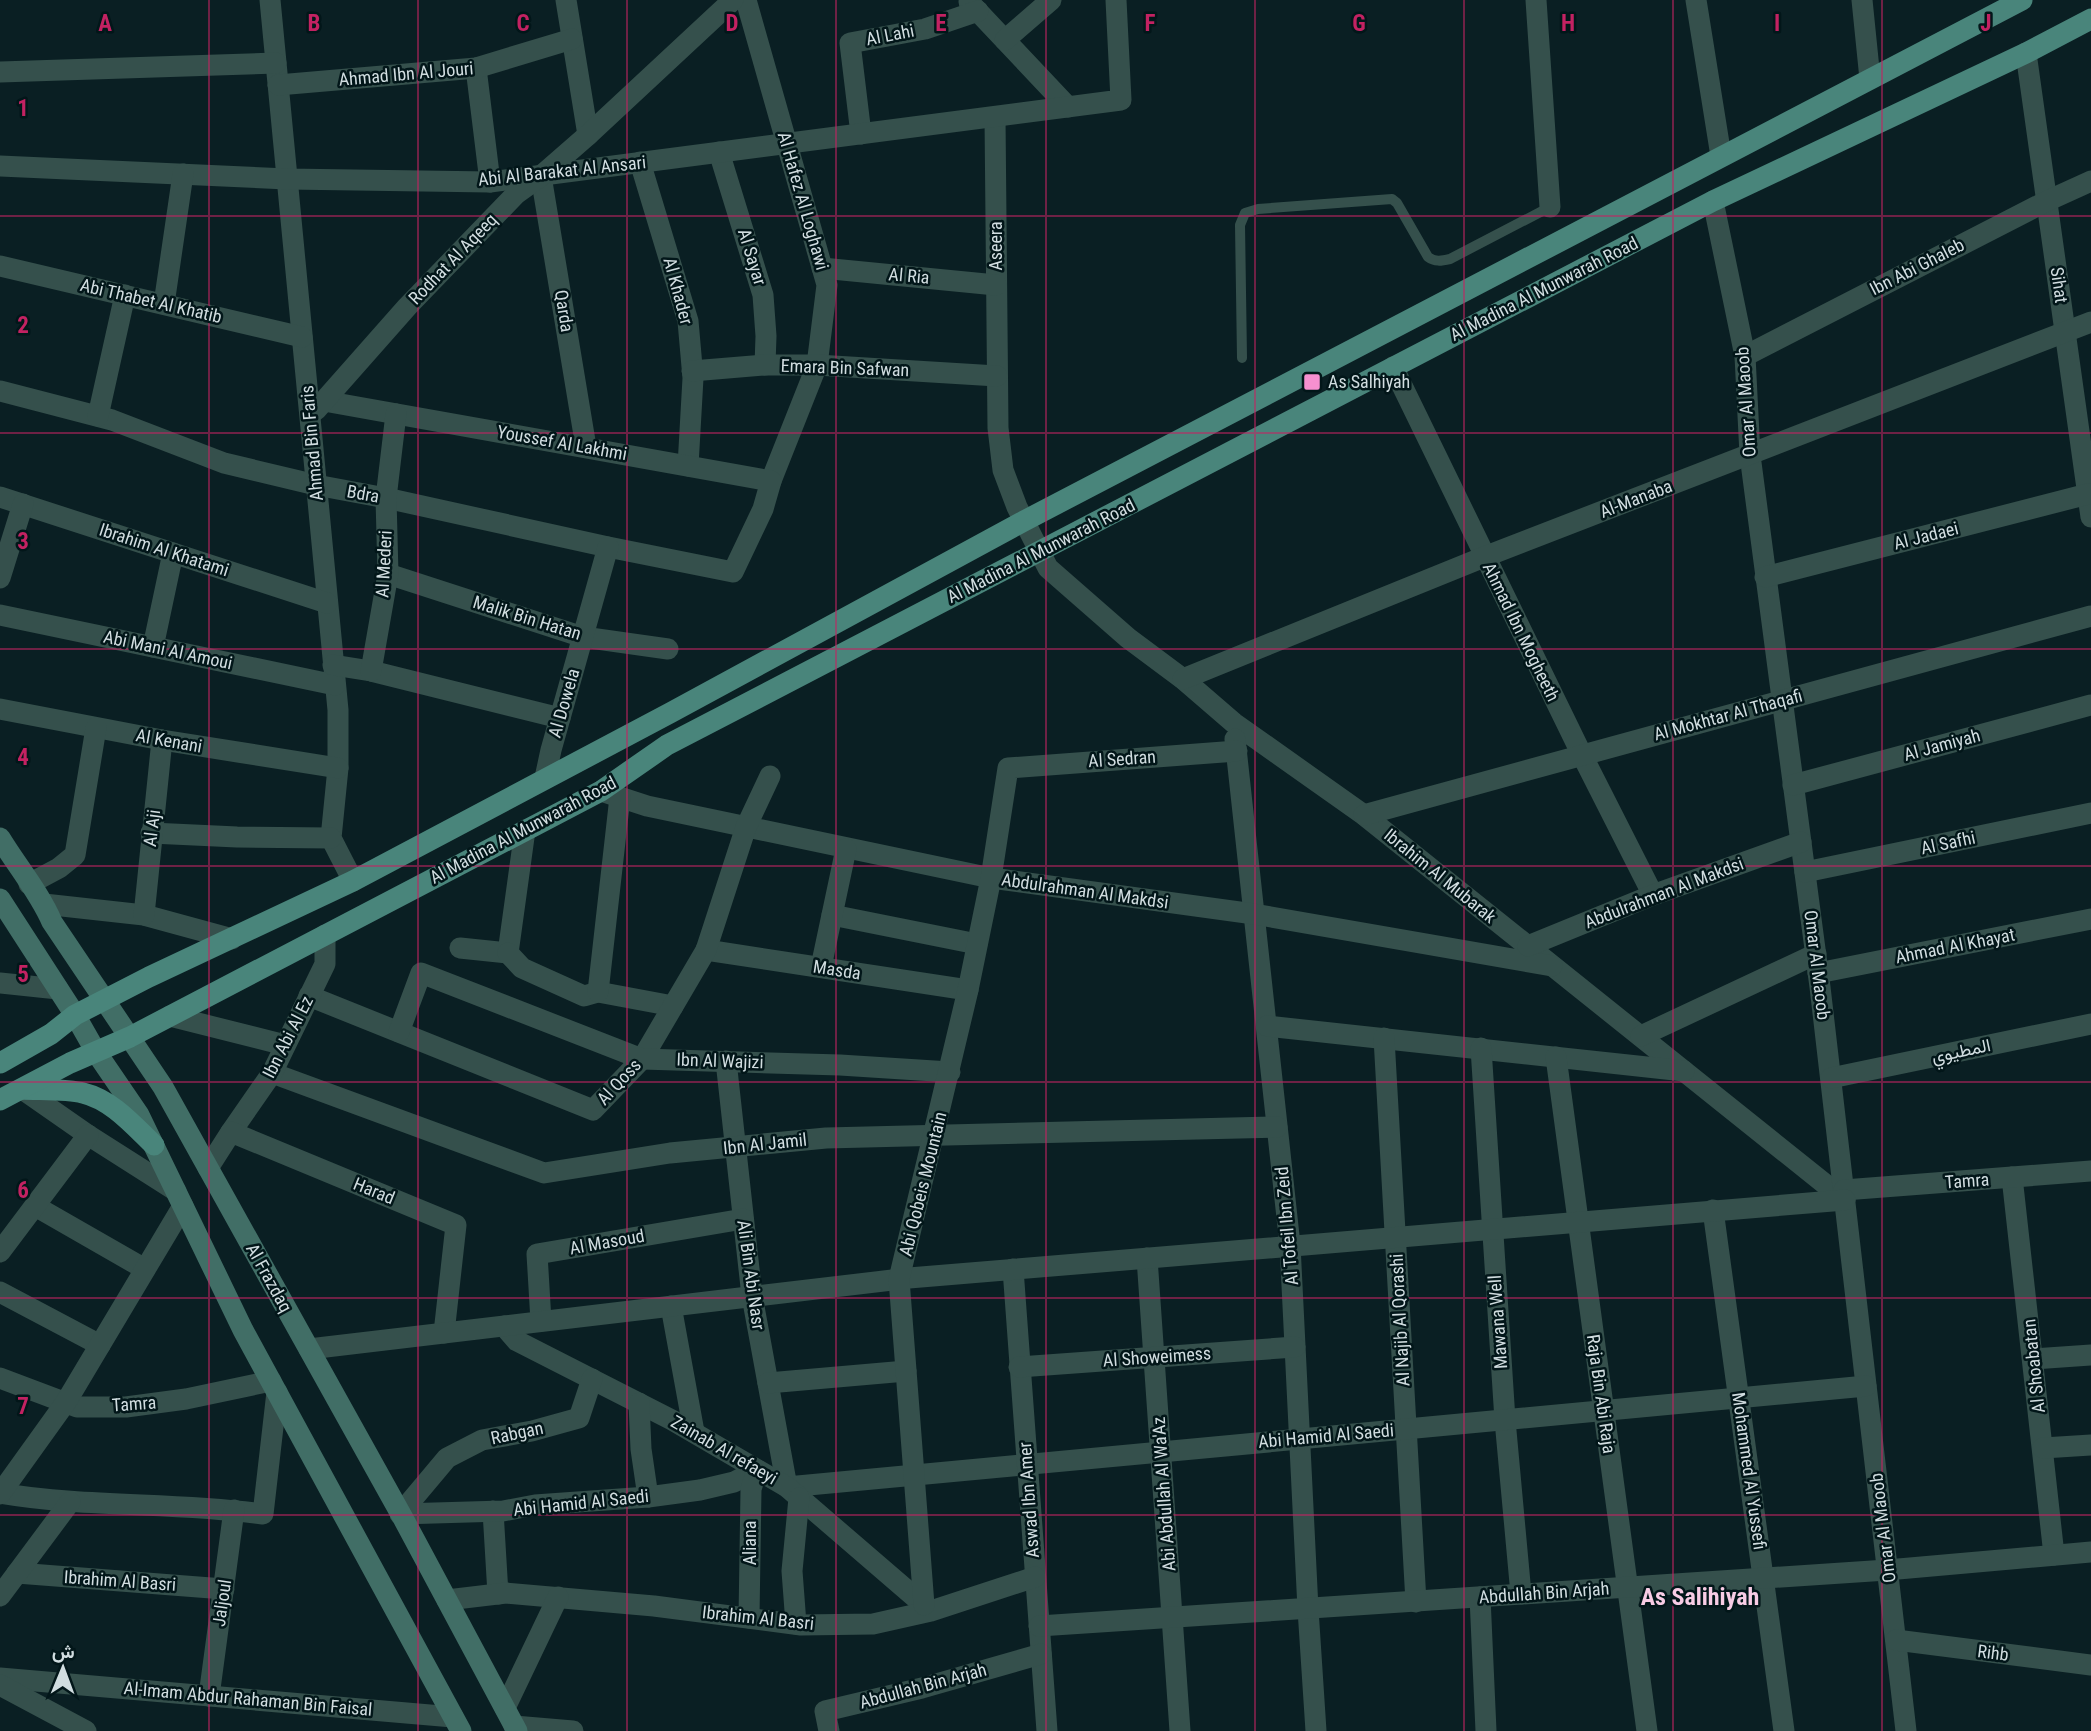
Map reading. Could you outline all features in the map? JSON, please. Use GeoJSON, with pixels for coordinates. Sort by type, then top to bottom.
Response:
{"type":"FeatureCollection","features":[{"type":"Feature","properties":{"kind":"main road","name":"Al Madina Al Munwarah Road"},"geometry":{"type":"LineString","coordinates":[[0,1063],[51,1034],[75,1015],[353,881],[1024,521],[2022,0]]}},
{"type":"Feature","properties":{"kind":"main road","name":"Al Madina Al Munwarah Road"},"geometry":{"type":"LineString","coordinates":[[0,1100],[70,1063],[130,1037],[525,830],[611,794],[667,745],[1713,201],[2026,53],[2091,19]]}},
{"type":"Feature","properties":{"kind":"main road","name":"Al Frazdaq"},"geometry":{"type":"LineString","coordinates":[[0,838],[44,904],[52,922],[163,1087],[512,1722]]}},
{"type":"Feature","properties":{"kind":"main road"},"geometry":{"type":"LineString","coordinates":[[0,899],[139,1115],[243,1330],[457,1724]]}},
{"type":"Feature","properties":{"kind":"main road"},"geometry":{"type":"LineString","coordinates":[[22,1089],[81,1092],[102,1100],[154,1145]]}},
{"type":"Feature","properties":{"kind":"street","name":"Ahmad Bin Faris"},"geometry":{"type":"LineString","coordinates":[[270,0],[302,337],[317,409],[316,485],[334,675],[338,768],[331,838]]}},
{"type":"Feature","properties":{"kind":"street"},"geometry":{"type":"LineString","coordinates":[[566,0],[588,135]]}},
{"type":"Feature","properties":{"kind":"street","name":"Rodhat Al Aqeeq"},"geometry":{"type":"LineString","coordinates":[[317,409],[407,307],[507,203],[588,135],[733,0]]}},
{"type":"Feature","properties":{"kind":"street","name":"Al Hafez Al Loghawi"},"geometry":{"type":"LineString","coordinates":[[746,0],[827,285],[817,365],[771,481]]}},
{"type":"Feature","properties":{"kind":"street"},"geometry":{"type":"LineString","coordinates":[[1005,40],[1051,0]]}},
{"type":"Feature","properties":{"kind":"street","name":"Abi Al Barakat Al Ansari"},"geometry":{"type":"LineString","coordinates":[[0,166],[287,179],[490,182],[1121,100],[1116,0]]}},
{"type":"Feature","properties":{"kind":"street"},"geometry":{"type":"LineString","coordinates":[[1536,0],[1550,207]]}},
{"type":"Feature","properties":{"kind":"street"},"geometry":{"type":"LineString","coordinates":[[1696,0],[1721,156]]}},
{"type":"Feature","properties":{"kind":"street"},"geometry":{"type":"LineString","coordinates":[[1862,0],[1870,79]]}},
{"type":"Feature","properties":{"kind":"street"},"geometry":{"type":"LineString","coordinates":[[972,5],[1068,107]]}},
{"type":"Feature","properties":{"kind":"street","name":"Al Lahi"},"geometry":{"type":"LineString","coordinates":[[861,134],[850,43],[925,29],[972,5]]}},
{"type":"Feature","properties":{"kind":"street","name":"Ahmad Ibn Al Jouri"},"geometry":{"type":"LineString","coordinates":[[278,85],[476,68],[572,39]]}},
{"type":"Feature","properties":{"kind":"street","name":"Sihat"},"geometry":{"type":"LineString","coordinates":[[2026,53],[2091,517]]}},
{"type":"Feature","properties":{"kind":"street"},"geometry":{"type":"LineString","coordinates":[[0,72],[276,63]]}},
{"type":"Feature","properties":{"kind":"street"},"geometry":{"type":"LineString","coordinates":[[476,68],[490,182]]}},
{"type":"Feature","properties":{"kind":"street","name":"Aseera"},"geometry":{"type":"LineString","coordinates":[[995,117],[998,428],[1003,470],[1024,521]]}},
{"type":"Feature","properties":{"kind":"street","name":"Al Sayar"},"geometry":{"type":"LineString","coordinates":[[719,152],[763,295],[765,365]]}},
{"type":"Feature","properties":{"kind":"street","name":"Al Khader"},"geometry":{"type":"LineString","coordinates":[[640,162],[688,321],[692,371],[688,466]]}},
{"type":"Feature","properties":{"kind":"street"},"geometry":{"type":"LineString","coordinates":[[164,304],[183,174]]}},
{"type":"Feature","properties":{"kind":"street","name":"Qarda"},"geometry":{"type":"LineString","coordinates":[[541,176],[586,447]]}},
{"type":"Feature","properties":{"kind":"street","name":"Ibn Abi Ghaleb"},"geometry":{"type":"LineString","coordinates":[[1745,356],[2091,181]]}},
{"type":"Feature","properties":{"kind":"street","name":"Omar Al Maoob"},"geometry":{"type":"LineString","coordinates":[[1713,201],[1745,356],[1750,455],[1817,963],[1906,1731]]}},
{"type":"Feature","properties":{"kind":"street","name":"Abi Thabet Al Khatib"},"geometry":{"type":"LineString","coordinates":[[0,266],[302,337]]}},
{"type":"Feature","properties":{"kind":"street","name":"Al Ria"},"geometry":{"type":"LineString","coordinates":[[822,268],[996,285]]}},
{"type":"Feature","properties":{"kind":"street"},"geometry":{"type":"LineString","coordinates":[[98,416],[125,295]]}},
{"type":"Feature","properties":{"kind":"street","name":"Al-Manaba"},"geometry":{"type":"LineString","coordinates":[[1183,679],[1484,557],[2091,322]]}},
{"type":"Feature","properties":{"kind":"street","name":"Emara Bin Safwan"},"geometry":{"type":"LineString","coordinates":[[692,371],[765,365],[817,365],[997,376]]}},
{"type":"Feature","properties":{"kind":"street","name":"Ahmad Ibn Mogheeth"},"geometry":{"type":"LineString","coordinates":[[1393,367],[1484,557],[1653,895]]}},
{"type":"Feature","properties":{"kind":"street","name":"Bdra"},"geometry":{"type":"LineString","coordinates":[[0,390],[98,416],[224,463],[316,485],[733,572],[763,509],[771,481]]}},
{"type":"Feature","properties":{"kind":"street","name":"Youssef Al Lakhmi"},"geometry":{"type":"LineString","coordinates":[[317,409],[396,414],[771,481]]}},
{"type":"Feature","properties":{"kind":"street","name":"Al Mederi"},"geometry":{"type":"LineString","coordinates":[[371,671],[388,574],[386,498],[396,414]]}},
{"type":"Feature","properties":{"kind":"street","name":"Al Jadaei"},"geometry":{"type":"LineString","coordinates":[[1765,577],[2088,494]]}},
{"type":"Feature","properties":{"kind":"street","name":"Ibrahim Al Khatami"},"geometry":{"type":"LineString","coordinates":[[0,497],[327,603]]}},
{"type":"Feature","properties":{"kind":"street"},"geometry":{"type":"LineString","coordinates":[[0,578],[23,504]]}},
{"type":"Feature","properties":{"kind":"street","name":"Ibrahim Al Mubarak"},"geometry":{"type":"LineString","coordinates":[[1024,521],[1048,568],[1128,638],[1183,679],[1234,723],[1364,815],[1844,1195]]}},
{"type":"Feature","properties":{"kind":"street","name":"Al Dowela"},"geometry":{"type":"LineString","coordinates":[[545,778],[608,547]]}},
{"type":"Feature","properties":{"kind":"street"},"geometry":{"type":"LineString","coordinates":[[153,647],[173,553]]}},
{"type":"Feature","properties":{"kind":"street","name":"Malik Bin Hatan"},"geometry":{"type":"LineString","coordinates":[[388,574],[583,637],[668,649]]}},
{"type":"Feature","properties":{"kind":"street","name":"Abi Mani Al Amoui"},"geometry":{"type":"LineString","coordinates":[[0,615],[153,647],[334,675],[371,671],[560,718]]}},
{"type":"Feature","properties":{"kind":"street","name":"Al Mokhtar Al Thaqafi"},"geometry":{"type":"LineString","coordinates":[[1364,815],[2091,617]]}},
{"type":"Feature","properties":{"kind":"street","name":"Al Jamiyah"},"geometry":{"type":"LineString","coordinates":[[1793,785],[2091,705]]}},
{"type":"Feature","properties":{"kind":"street","name":"Al Kenani"},"geometry":{"type":"LineString","coordinates":[[0,709],[162,740],[338,768]]}},
{"type":"Feature","properties":{"kind":"street","name":"Al Tofeil Ibn Zeid"},"geometry":{"type":"LineString","coordinates":[[1234,723],[1290,1245],[1308,1609],[1317,1731]]}},
{"type":"Feature","properties":{"kind":"street"},"geometry":{"type":"LineString","coordinates":[[29,884],[59,868],[75,855],[96,728]]}},
{"type":"Feature","properties":{"kind":"street","name":"Al Aji"},"geometry":{"type":"LineString","coordinates":[[144,915],[162,740]]}},
{"type":"Feature","properties":{"kind":"street","name":"Al Sedran"},"geometry":{"type":"LineString","coordinates":[[1008,768],[1237,751]]}},
{"type":"Feature","properties":{"kind":"street","name":"Abi Qobeis Mountain"},"geometry":{"type":"LineString","coordinates":[[923,1605],[900,1279],[968,990],[991,878],[1008,768]]}},
{"type":"Feature","properties":{"kind":"street","name":"Al Qoss"},"geometry":{"type":"LineString","coordinates":[[309,996],[593,1110],[642,1059],[705,950],[746,827],[769,776]]}},
{"type":"Feature","properties":{"kind":"street"},"geometry":{"type":"LineString","coordinates":[[598,992],[611,794]]}},
{"type":"Feature","properties":{"kind":"street","name":"Abdulrahman Al Makdsi"},"geometry":{"type":"LineString","coordinates":[[611,794],[647,806],[991,878],[1254,914],[1553,966]]}},
{"type":"Feature","properties":{"kind":"street","name":"Al Safhi"},"geometry":{"type":"LineString","coordinates":[[1805,872],[2091,814]]}},
{"type":"Feature","properties":{"kind":"street"},"geometry":{"type":"LineString","coordinates":[[508,953],[525,830]]}},
{"type":"Feature","properties":{"kind":"street"},"geometry":{"type":"LineString","coordinates":[[151,833],[237,838],[331,838],[353,881]]}},
{"type":"Feature","properties":{"kind":"street","name":"Abdulrahman Al Makdsi"},"geometry":{"type":"LineString","coordinates":[[1528,946],[1653,895],[1801,842]]}},
{"type":"Feature","properties":{"kind":"street"},"geometry":{"type":"LineString","coordinates":[[821,967],[846,849]]}},
{"type":"Feature","properties":{"kind":"street"},"geometry":{"type":"LineString","coordinates":[[44,904],[144,915],[232,939]]}},
{"type":"Feature","properties":{"kind":"street"},"geometry":{"type":"LineString","coordinates":[[832,915],[977,944]]}},
{"type":"Feature","properties":{"kind":"street","name":"Ahmad Al Khayat"},"geometry":{"type":"LineString","coordinates":[[1641,1036],[1817,963],[2091,919]]}},
{"type":"Feature","properties":{"kind":"street","name":"Ibn Abi Al Ez"},"geometry":{"type":"LineString","coordinates":[[231,1132],[272,1073],[325,964],[326,935]]}},
{"type":"Feature","properties":{"kind":"street"},"geometry":{"type":"LineString","coordinates":[[460,948],[508,953],[522,968],[584,996],[598,992],[673,1006]]}},
{"type":"Feature","properties":{"kind":"street","name":"Masda"},"geometry":{"type":"LineString","coordinates":[[705,950],[968,990]]}},
{"type":"Feature","properties":{"kind":"street","name":"Ibn Al Wajizi"},"geometry":{"type":"LineString","coordinates":[[399,1032],[421,973],[642,1059],[839,1065],[950,1072]]}},
{"type":"Feature","properties":{"kind":"street"},"geometry":{"type":"LineString","coordinates":[[0,983],[58,989]]}},
{"type":"Feature","properties":{"kind":"street"},"geometry":{"type":"LineString","coordinates":[[170,1016],[285,1045]]}},
{"type":"Feature","properties":{"kind":"street","name":"المطيوي"},"geometry":{"type":"LineString","coordinates":[[1831,1078],[2091,1024]]}},
{"type":"Feature","properties":{"kind":"street"},"geometry":{"type":"LineString","coordinates":[[1267,1026],[1684,1071]]}},
{"type":"Feature","properties":{"kind":"street","name":"Al Najib Al Qorashi"},"geometry":{"type":"LineString","coordinates":[[1384,1038],[1416,1602]]}},
{"type":"Feature","properties":{"kind":"street","name":"Mawana Well"},"geometry":{"type":"LineString","coordinates":[[1481,1048],[1505,1420],[1521,1594]]}},
{"type":"Feature","properties":{"kind":"street","name":"Raja Bin Abi Raja"},"geometry":{"type":"LineString","coordinates":[[1556,1056],[1647,1731]]}},
{"type":"Feature","properties":{"kind":"street","name":"Ali Bin Abi Nasr"},"geometry":{"type":"LineString","coordinates":[[726,1061],[752,1296],[768,1383],[793,1492],[792,1571],[796,1624]]}},
{"type":"Feature","properties":{"kind":"street","name":"Ibn Al Jamil"},"geometry":{"type":"LineString","coordinates":[[272,1073],[544,1173],[670,1153],[826,1138],[1277,1126]]}},
{"type":"Feature","properties":{"kind":"street"},"geometry":{"type":"LineString","coordinates":[[22,1089],[180,1198],[145,1269],[100,1345],[65,1402],[0,1493],[70,1502],[234,1510],[263,1514],[274,1387]]}},
{"type":"Feature","properties":{"kind":"street"},"geometry":{"type":"LineString","coordinates":[[208,1168],[231,1132]]}},
{"type":"Feature","properties":{"kind":"street","name":"Harad"},"geometry":{"type":"LineString","coordinates":[[231,1132],[456,1225],[444,1333]]}},
{"type":"Feature","properties":{"kind":"street"},"geometry":{"type":"LineString","coordinates":[[0,1252],[88,1135]]}},
{"type":"Feature","properties":{"kind":"street","name":"Tamra"},"geometry":{"type":"LineString","coordinates":[[309,1349],[900,1279],[1713,1210],[2012,1177],[2091,1171]]}},
{"type":"Feature","properties":{"kind":"street","name":"Al Shoabatan"},"geometry":{"type":"LineString","coordinates":[[2012,1177],[2054,1555]]}},
{"type":"Feature","properties":{"kind":"street"},"geometry":{"type":"LineString","coordinates":[[35,1206],[145,1269]]}},
{"type":"Feature","properties":{"kind":"street","name":"Mohammed Al Yussefi"},"geometry":{"type":"LineString","coordinates":[[1713,1210],[1784,1731]]}},
{"type":"Feature","properties":{"kind":"street","name":"Al Masoud"},"geometry":{"type":"LineString","coordinates":[[541,1321],[537,1254],[743,1219]]}},
{"type":"Feature","properties":{"kind":"street","name":"Abi Abdullah Al Wa'Az"},"geometry":{"type":"LineString","coordinates":[[1147,1258],[1180,1731]]}},
{"type":"Feature","properties":{"kind":"street","name":"Aswad Ibn Amer"},"geometry":{"type":"LineString","coordinates":[[1013,1269],[1048,1731]]}},
{"type":"Feature","properties":{"kind":"street"},"geometry":{"type":"LineString","coordinates":[[0,1292],[100,1345]]}},
{"type":"Feature","properties":{"kind":"street"},"geometry":{"type":"LineString","coordinates":[[671,1306],[694,1433]]}},
{"type":"Feature","properties":{"kind":"street","name":"Zainab Al refaeyi"},"geometry":{"type":"LineString","coordinates":[[504,1326],[517,1340],[694,1433],[793,1492],[923,1605]]}},
{"type":"Feature","properties":{"kind":"street","name":"Al Showeimess"},"geometry":{"type":"LineString","coordinates":[[1019,1367],[1295,1347]]}},
{"type":"Feature","properties":{"kind":"street"},"geometry":{"type":"LineString","coordinates":[[2033,1359],[2091,1355]]}},
{"type":"Feature","properties":{"kind":"street"},"geometry":{"type":"LineString","coordinates":[[768,1383],[906,1371]]}},
{"type":"Feature","properties":{"kind":"street","name":"Tamra"},"geometry":{"type":"LineString","coordinates":[[0,1378],[77,1407],[126,1407],[274,1387]]}},
{"type":"Feature","properties":{"kind":"street","name":"Rabgan"},"geometry":{"type":"LineString","coordinates":[[400,1514],[447,1458],[482,1440],[532,1431],[579,1418],[592,1379]]}},
{"type":"Feature","properties":{"kind":"street","name":"Abi Hamid Al Saedi"},"geometry":{"type":"LineString","coordinates":[[793,1492],[915,1475],[1866,1386]]}},
{"type":"Feature","properties":{"kind":"street"},"geometry":{"type":"LineString","coordinates":[[639,1403],[641,1450],[648,1497]]}},
{"type":"Feature","properties":{"kind":"street"},"geometry":{"type":"LineString","coordinates":[[2043,1448],[2091,1445]]}},
{"type":"Feature","properties":{"kind":"street","name":"Abi Hamid Al Saedi"},"geometry":{"type":"LineString","coordinates":[[400,1514],[493,1511],[535,1505],[648,1497],[734,1482],[757,1470]]}},
{"type":"Feature","properties":{"kind":"street","name":"Aliana"},"geometry":{"type":"LineString","coordinates":[[750,1618],[751,1489],[757,1470]]}},
{"type":"Feature","properties":{"kind":"street"},"geometry":{"type":"LineString","coordinates":[[0,1596],[70,1502]]}},
{"type":"Feature","properties":{"kind":"street","name":"Jaljoul"},"geometry":{"type":"LineString","coordinates":[[209,1696],[234,1510]]}},
{"type":"Feature","properties":{"kind":"street"},"geometry":{"type":"LineString","coordinates":[[493,1511],[498,1594]]}},
{"type":"Feature","properties":{"kind":"street","name":"Abdullah Bin Arjah"},"geometry":{"type":"LineString","coordinates":[[1039,1626],[1888,1570],[2091,1552]]}},
{"type":"Feature","properties":{"kind":"street","name":"Ibrahim Al Basri"},"geometry":{"type":"LineString","coordinates":[[17,1573],[223,1589]]}},
{"type":"Feature","properties":{"kind":"street","name":"Ibrahim Al Basri"},"geometry":{"type":"LineString","coordinates":[[447,1600],[498,1594],[558,1597],[796,1624],[873,1624],[931,1611],[1035,1577]]}},
{"type":"Feature","properties":{"kind":"street"},"geometry":{"type":"LineString","coordinates":[[558,1597],[512,1722],[573,1731]]}},
{"type":"Feature","properties":{"kind":"street"},"geometry":{"type":"LineString","coordinates":[[1480,1597],[1486,1731]]}},
{"type":"Feature","properties":{"kind":"street","name":"Rihb"},"geometry":{"type":"LineString","coordinates":[[1896,1640],[2091,1665]]}},
{"type":"Feature","properties":{"kind":"street","name":"Abdullah Bin Arjah"},"geometry":{"type":"LineString","coordinates":[[829,1731],[825,1711],[922,1688],[1041,1654]]}},
{"type":"Feature","properties":{"kind":"street","name":"Al-Imam Abdur Rahaman Bin Faisal"},"geometry":{"type":"LineString","coordinates":[[0,1678],[209,1696],[457,1724]]}},
{"type":"Feature","properties":{"kind":"street"},"geometry":{"type":"LineString","coordinates":[[0,1685],[86,1731]]}},
{"type":"Feature","properties":{"kind":"lane"},"geometry":{"type":"LineString","coordinates":[[1242,359],[1240,225],[1245,213],[1258,209],[1392,199],[1397,203],[1428,257],[1433,261],[1440,261],[1450,259],[1550,207]]}},
{"type":"Feature","properties":{"kind":"place","name":"As Salhiyah"},"geometry":{"type":"Point","coordinates":[1312,382]}},
{"type":"Feature","properties":{"kind":"district","name":"As Salihiyah"},"geometry":{"type":"Point","coordinates":[1700,1597]}}]}
